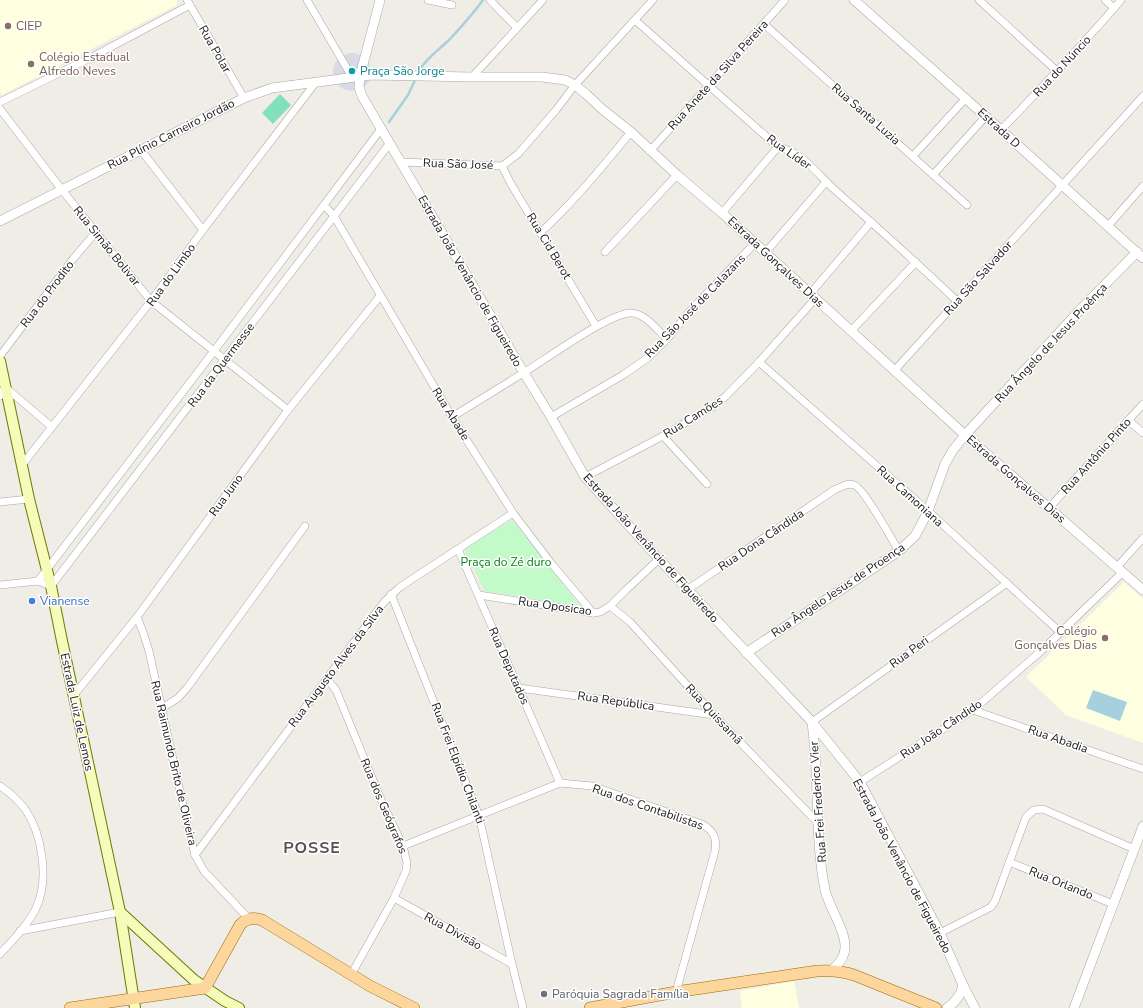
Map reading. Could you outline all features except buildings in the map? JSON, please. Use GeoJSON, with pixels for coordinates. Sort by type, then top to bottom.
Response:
{"type":"FeatureCollection","features":[{"type":"Feature","properties":{"kind":"main road","name":"Estrada Luiz de Lemos"},"geometry":{"type":"LineString","coordinates":[[0,361],[29,499],[52,586],[120,912],[134,1003]]}},
{"type":"Feature","properties":{"kind":"main road"},"geometry":{"type":"LineString","coordinates":[[120,912],[186,973],[205,988],[239,1008]]}},
{"type":"Feature","properties":{"kind":"main road"},"geometry":{"type":"LineString","coordinates":[[70,1008],[134,1003],[205,988],[237,930],[243,922],[249,918]]}},
{"type":"Feature","properties":{"kind":"main road","name":"Rua Raimundo Brito de Oliveira"},"geometry":{"type":"LineString","coordinates":[[249,918],[262,920],[351,975],[414,1008]]}},
{"type":"Feature","properties":{"kind":"main road"},"geometry":{"type":"LineString","coordinates":[[590,1008],[676,992],[817,970],[843,971],[936,1008]]}},
{"type":"Feature","properties":{"kind":"street"},"geometry":{"type":"LineString","coordinates":[[307,0],[356,77]]}},
{"type":"Feature","properties":{"kind":"street","name":"Estrada João Venâncio de Figueiredo"},"geometry":{"type":"LineString","coordinates":[[380,0],[356,77],[362,96],[524,373],[586,477],[658,559],[812,722],[860,782],[940,933],[975,1008]]}},
{"type":"Feature","properties":{"kind":"street"},"geometry":{"type":"LineString","coordinates":[[428,0],[452,5]]}},
{"type":"Feature","properties":{"kind":"street"},"geometry":{"type":"LineString","coordinates":[[490,0],[517,28]]}},
{"type":"Feature","properties":{"kind":"street"},"geometry":{"type":"LineString","coordinates":[[472,77],[543,0]]}},
{"type":"Feature","properties":{"kind":"street","name":"Rua São José"},"geometry":{"type":"LineString","coordinates":[[401,162],[502,166],[518,154],[556,110],[575,85],[653,0]]}},
{"type":"Feature","properties":{"kind":"street","name":"Rua Anete da Silva Pereira"},"geometry":{"type":"LineString","coordinates":[[650,151],[785,0]]}},
{"type":"Feature","properties":{"kind":"street","name":"Estrada D"},"geometry":{"type":"LineString","coordinates":[[854,0],[1002,130],[1141,257]]}},
{"type":"Feature","properties":{"kind":"street"},"geometry":{"type":"LineString","coordinates":[[980,0],[1058,72]]}},
{"type":"Feature","properties":{"kind":"street"},"geometry":{"type":"LineString","coordinates":[[1105,0],[1114,8]]}},
{"type":"Feature","properties":{"kind":"street","name":"Rua do Núncio"},"geometry":{"type":"LineString","coordinates":[[1002,130],[1058,72],[1121,0]]}},
{"type":"Feature","properties":{"kind":"street"},"geometry":{"type":"LineString","coordinates":[[0,102],[92,57],[189,3]]}},
{"type":"Feature","properties":{"kind":"street","name":"Rua Polar"},"geometry":{"type":"LineString","coordinates":[[189,3],[244,98]]}},
{"type":"Feature","properties":{"kind":"street","name":"Rua Líder"},"geometry":{"type":"LineString","coordinates":[[635,20],[778,147],[795,154],[810,166],[958,302]]}},
{"type":"Feature","properties":{"kind":"street","name":"Rua Santa Luzia"},"geometry":{"type":"LineString","coordinates":[[764,24],[967,205]]}},
{"type":"Feature","properties":{"kind":"street","name":"Estrada Gonçalves Dias"},"geometry":{"type":"LineString","coordinates":[[356,77],[424,76],[556,78],[565,80],[575,85],[722,213],[965,435],[1143,590]]}},
{"type":"Feature","properties":{"kind":"street","name":"Rua Plínio Carneiro Jordão"},"geometry":{"type":"LineString","coordinates":[[0,222],[140,149],[244,98],[272,88],[356,77]]}},
{"type":"Feature","properties":{"kind":"street","name":"Rua do Limbo"},"geometry":{"type":"LineString","coordinates":[[22,465],[151,301],[316,82]]}},
{"type":"Feature","properties":{"kind":"street","name":"Rua São Salvador"},"geometry":{"type":"LineString","coordinates":[[894,371],[1143,96]]}},
{"type":"Feature","properties":{"kind":"street"},"geometry":{"type":"LineString","coordinates":[[913,156],[966,98]]}},
{"type":"Feature","properties":{"kind":"street","name":"Rua Simão Bolivar"},"geometry":{"type":"LineString","coordinates":[[0,109],[62,190],[151,301],[288,410]]}},
{"type":"Feature","properties":{"kind":"street"},"geometry":{"type":"LineString","coordinates":[[934,175],[986,116]]}},
{"type":"Feature","properties":{"kind":"street","name":"Rua da Quermesse"},"geometry":{"type":"LineString","coordinates":[[38,581],[324,206],[381,128]]}},
{"type":"Feature","properties":{"kind":"street"},"geometry":{"type":"LineString","coordinates":[[540,233],[563,212],[630,132]]}},
{"type":"Feature","properties":{"kind":"street","name":"Rua da Quermesse"},"geometry":{"type":"LineString","coordinates":[[52,586],[390,143]]}},
{"type":"Feature","properties":{"kind":"street"},"geometry":{"type":"LineString","coordinates":[[722,213],[778,147]]}},
{"type":"Feature","properties":{"kind":"street"},"geometry":{"type":"LineString","coordinates":[[140,149],[203,230]]}},
{"type":"Feature","properties":{"kind":"street","name":"Rua Cid Berot"},"geometry":{"type":"LineString","coordinates":[[502,166],[510,184],[596,326]]}},
{"type":"Feature","properties":{"kind":"street"},"geometry":{"type":"LineString","coordinates":[[605,252],[677,175]]}},
{"type":"Feature","properties":{"kind":"street"},"geometry":{"type":"LineString","coordinates":[[765,253],[826,182]]}},
{"type":"Feature","properties":{"kind":"street"},"geometry":{"type":"LineString","coordinates":[[1108,226],[1143,186]]}},
{"type":"Feature","properties":{"kind":"street","name":"Rua Abade"},"geometry":{"type":"LineString","coordinates":[[324,206],[334,216],[452,417],[513,513],[551,563],[593,613]]}},
{"type":"Feature","properties":{"kind":"street","name":"Rua Camões"},"geometry":{"type":"LineString","coordinates":[[586,477],[663,436],[712,407],[726,396],[759,362],[871,222]]}},
{"type":"Feature","properties":{"kind":"street","name":"Rua do Prodito"},"geometry":{"type":"LineString","coordinates":[[0,356],[73,259],[96,232]]}},
{"type":"Feature","properties":{"kind":"street","name":"Rua São José de Calazans"},"geometry":{"type":"LineString","coordinates":[[551,417],[623,375],[649,357],[691,310],[755,243]]}},
{"type":"Feature","properties":{"kind":"street","name":"Rua Ângelo de Jesus Proênça"},"geometry":{"type":"LineString","coordinates":[[965,435],[1079,311],[1141,257]]}},
{"type":"Feature","properties":{"kind":"street"},"geometry":{"type":"LineString","coordinates":[[851,331],[916,262]]}},
{"type":"Feature","properties":{"kind":"street","name":"Rua Juno"},"geometry":{"type":"LineString","coordinates":[[74,695],[137,617],[288,410],[380,296]]}},
{"type":"Feature","properties":{"kind":"street"},"geometry":{"type":"LineString","coordinates":[[452,417],[524,373],[596,326],[622,314],[632,312],[644,317],[666,339]]}},
{"type":"Feature","properties":{"kind":"street","name":"Rua Camoniana"},"geometry":{"type":"LineString","coordinates":[[759,362],[928,511],[1060,632]]}},
{"type":"Feature","properties":{"kind":"street"},"geometry":{"type":"LineString","coordinates":[[0,396],[5,387],[52,427]]}},
{"type":"Feature","properties":{"kind":"street","name":"Rua Antônio Pinto"},"geometry":{"type":"LineString","coordinates":[[1049,508],[1143,404]]}},
{"type":"Feature","properties":{"kind":"street"},"geometry":{"type":"LineString","coordinates":[[1128,420],[1143,434]]}},
{"type":"Feature","properties":{"kind":"street","name":"Rua Ângelo Jesus de Proença"},"geometry":{"type":"LineString","coordinates":[[746,653],[899,552],[915,536],[928,511],[945,464],[953,450],[965,435]]}},
{"type":"Feature","properties":{"kind":"street"},"geometry":{"type":"LineString","coordinates":[[663,436],[707,484]]}},
{"type":"Feature","properties":{"kind":"street","name":"Rua Dona Cândida"},"geometry":{"type":"LineString","coordinates":[[687,590],[834,490],[848,484],[858,487],[866,497],[899,552]]}},
{"type":"Feature","properties":{"kind":"street"},"geometry":{"type":"LineString","coordinates":[[0,502],[29,499]]}},
{"type":"Feature","properties":{"kind":"street","name":"Rua Augusto Alves da Silva"},"geometry":{"type":"LineString","coordinates":[[195,855],[360,633],[391,594],[513,513]]}},
{"type":"Feature","properties":{"kind":"street"},"geometry":{"type":"LineString","coordinates":[[162,708],[174,701],[187,688],[305,526]]}},
{"type":"Feature","properties":{"kind":"street","name":"Rua João Cândido"},"geometry":{"type":"LineString","coordinates":[[860,782],[973,710],[1041,651],[1060,632],[1120,569],[1143,538]]}},
{"type":"Feature","properties":{"kind":"street","name":"Rua Deputados"},"geometry":{"type":"LineString","coordinates":[[458,549],[560,783]]}},
{"type":"Feature","properties":{"kind":"street","name":"Rua Oposicao"},"geometry":{"type":"LineString","coordinates":[[478,595],[593,613],[600,612],[610,606],[658,559]]}},
{"type":"Feature","properties":{"kind":"street"},"geometry":{"type":"LineString","coordinates":[[0,585],[38,581],[52,586]]}},
{"type":"Feature","properties":{"kind":"street","name":"Rua Peri"},"geometry":{"type":"LineString","coordinates":[[812,722],[1006,583]]}},
{"type":"Feature","properties":{"kind":"street","name":"Rua Frei Elpídio Chilanti"},"geometry":{"type":"LineString","coordinates":[[391,594],[479,816],[523,1008]]}},
{"type":"Feature","properties":{"kind":"street","name":"Rua Quissamã"},"geometry":{"type":"LineString","coordinates":[[610,606],[630,622],[714,714],[817,822]]}},
{"type":"Feature","properties":{"kind":"street","name":"Rua Raimundo Brito de Oliveira"},"geometry":{"type":"LineString","coordinates":[[137,617],[149,651],[195,855],[204,871],[249,918]]}},
{"type":"Feature","properties":{"kind":"street","name":"Rua dos Geógrafos"},"geometry":{"type":"LineString","coordinates":[[327,679],[336,690],[382,802],[403,846],[407,860],[407,866],[402,881],[394,898],[351,975]]}},
{"type":"Feature","properties":{"kind":"street","name":"Rua República"},"geometry":{"type":"LineString","coordinates":[[519,688],[714,714]]}},
{"type":"Feature","properties":{"kind":"street","name":"Rua Abadia"},"geometry":{"type":"LineString","coordinates":[[973,710],[1143,770]]}},
{"type":"Feature","properties":{"kind":"street","name":"Rua Frei Frederico Vier"},"geometry":{"type":"LineString","coordinates":[[812,722],[816,756],[817,822],[826,892],[832,911],[842,932],[845,944],[845,953],[842,959],[832,970]]}},
{"type":"Feature","properties":{"kind":"street","name":"Rua dos Contabilistas"},"geometry":{"type":"LineString","coordinates":[[403,846],[560,783],[592,786],[702,824],[714,834],[716,843],[676,992]]}},
{"type":"Feature","properties":{"kind":"street"},"geometry":{"type":"LineString","coordinates":[[0,786],[18,801],[29,816],[37,835],[42,860],[40,896],[32,914],[20,931],[0,954]]}},
{"type":"Feature","properties":{"kind":"street"},"geometry":{"type":"LineString","coordinates":[[940,933],[991,907],[995,901],[1026,817],[1037,808],[1043,809],[1134,849]]}},
{"type":"Feature","properties":{"kind":"street"},"geometry":{"type":"LineString","coordinates":[[1074,1008],[1143,826]]}},
{"type":"Feature","properties":{"kind":"street","name":"Rua Orlando"},"geometry":{"type":"LineString","coordinates":[[1009,862],[1113,904]]}},
{"type":"Feature","properties":{"kind":"street","name":"Rua Divisão"},"geometry":{"type":"LineString","coordinates":[[394,898],[512,964]]}},
{"type":"Feature","properties":{"kind":"street"},"geometry":{"type":"LineString","coordinates":[[20,931],[120,912]]}},
{"type":"Feature","properties":{"kind":"street"},"geometry":{"type":"LineString","coordinates":[[947,1008],[954,1003],[959,996],[963,985]]}},
{"type":"Feature","properties":{"kind":"shaded area","name":"Colégio Estadual Alfredo Neves"},"geometry":{"type":"Polygon","coordinates":[[[0,0],[177,0],[177,5],[2,95],[0,92],[0,0]]]}},
{"type":"Feature","properties":{"kind":"shaded area","name":"Praça São Jorge"},"geometry":{"type":"Polygon","coordinates":[[[348,53],[356,53],[366,58],[370,65],[370,79],[366,86],[356,91],[348,91],[338,86],[336,83],[333,76],[333,68],[338,58],[341,56],[348,53]]]}},
{"type":"Feature","properties":{"kind":"shaded area","name":"Colégio Gonçalves Dias"},"geometry":{"type":"Polygon","coordinates":[[[1124,582],[1143,599],[1143,743],[1066,715],[1026,677],[1124,582]]]}},
{"type":"Feature","properties":{"kind":"shaded area"},"geometry":{"type":"Polygon","coordinates":[[[794,981],[799,1008],[742,1008],[740,991],[794,981]]]}},
{"type":"Feature","properties":{"kind":"green space"},"geometry":{"type":"Polygon","coordinates":[[[280,94],[291,105],[273,124],[262,113],[280,94]]]}},
{"type":"Feature","properties":{"kind":"green space","name":"Praça do Zé duro"},"geometry":{"type":"Polygon","coordinates":[[[512,520],[581,607],[485,591],[464,549],[512,520]]]}},
{"type":"Feature","properties":{"kind":"water"},"geometry":{"type":"Polygon","coordinates":[[[1093,690],[1127,702],[1120,721],[1086,708],[1093,690]]]}},
{"type":"Feature","properties":{"kind":"waterway"},"geometry":{"type":"LineString","coordinates":[[418,73],[424,63],[450,39],[483,0]]}},
{"type":"Feature","properties":{"kind":"waterway"},"geometry":{"type":"LineString","coordinates":[[389,122],[408,95],[416,78]]}},
{"type":"Feature","properties":{"kind":"place","name":"CIEP"},"geometry":{"type":"Point","coordinates":[8,26]}},
{"type":"Feature","properties":{"kind":"place","name":"Colégio Estadual Alfredo Neves"},"geometry":{"type":"Point","coordinates":[31,64]}},
{"type":"Feature","properties":{"kind":"place","name":"Praça São Jorge"},"geometry":{"type":"Point","coordinates":[352,71]}},
{"type":"Feature","properties":{"kind":"place","name":"Vianense"},"geometry":{"type":"Point","coordinates":[32,601]}},
{"type":"Feature","properties":{"kind":"place","name":"Colégio Gonçalves Dias"},"geometry":{"type":"Point","coordinates":[1105,638]}},
{"type":"Feature","properties":{"kind":"place","name":"Paróquia Sagrada Família"},"geometry":{"type":"Point","coordinates":[544,994]}},
{"type":"Feature","properties":{"kind":"district","name":"POSSE"},"geometry":{"type":"Point","coordinates":[312,847]}}]}
